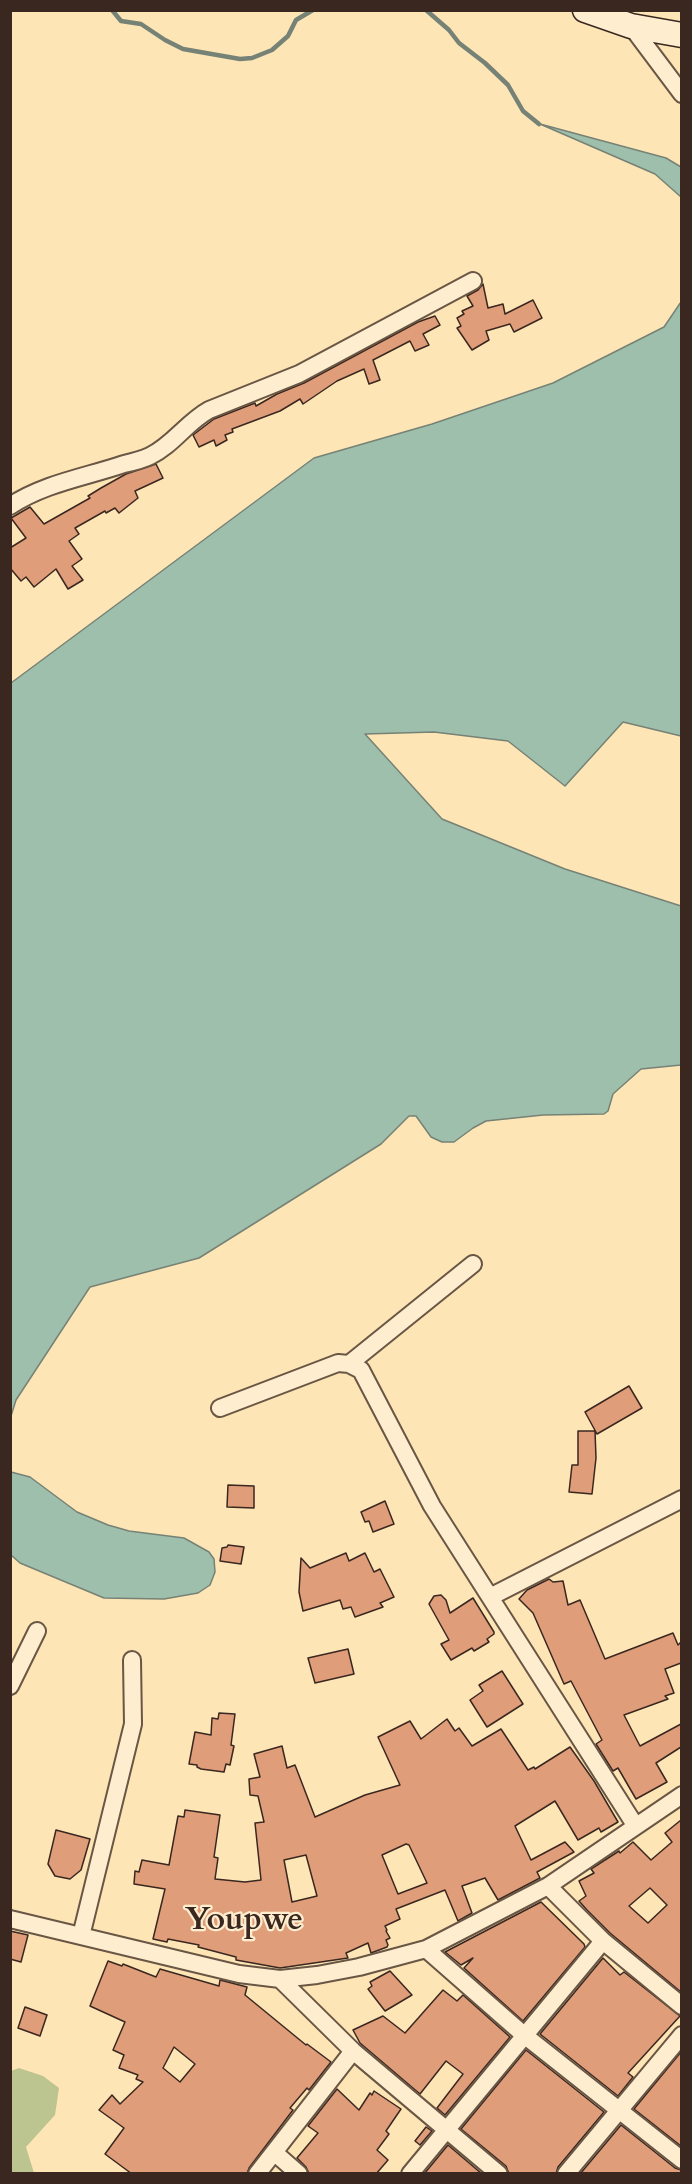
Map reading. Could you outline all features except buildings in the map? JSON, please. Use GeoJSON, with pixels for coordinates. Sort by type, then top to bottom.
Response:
{"type":"FeatureCollection","features":[{"type":"Feature","properties":{"kind":"main road"},"geometry":{"type":"LineString","coordinates":[[585,10],[632,26],[681,35]]}},
{"type":"Feature","properties":{"kind":"street"},"geometry":{"type":"LineString","coordinates":[[632,26],[681,94]]}},
{"type":"Feature","properties":{"kind":"street"},"geometry":{"type":"LineString","coordinates":[[10,506],[59,483],[149,456],[164,448],[209,410],[299,374],[473,281]]}},
{"type":"Feature","properties":{"kind":"street"},"geometry":{"type":"LineString","coordinates":[[349,1364],[473,1264]]}},
{"type":"Feature","properties":{"kind":"street"},"geometry":{"type":"LineString","coordinates":[[220,1408],[338,1363],[349,1364],[361,1370],[432,1506],[635,1825]]}},
{"type":"Feature","properties":{"kind":"street"},"geometry":{"type":"LineString","coordinates":[[490,1597],[681,1499]]}},
{"type":"Feature","properties":{"kind":"street"},"geometry":{"type":"LineString","coordinates":[[10,1686],[37,1631]]}},
{"type":"Feature","properties":{"kind":"street"},"geometry":{"type":"LineString","coordinates":[[81,1936],[133,1724],[132,1660]]}},
{"type":"Feature","properties":{"kind":"street"},"geometry":{"type":"LineString","coordinates":[[10,1919],[239,1974],[280,1979],[317,1976],[426,1949],[548,1886],[681,1795]]}},
{"type":"Feature","properties":{"kind":"street"},"geometry":{"type":"LineString","coordinates":[[548,1886],[603,1941],[681,2006]]}},
{"type":"Feature","properties":{"kind":"street"},"geometry":{"type":"LineString","coordinates":[[410,2174],[603,1941]]}},
{"type":"Feature","properties":{"kind":"street"},"geometry":{"type":"LineString","coordinates":[[426,1949],[524,2035],[681,2160]]}},
{"type":"Feature","properties":{"kind":"street"},"geometry":{"type":"LineString","coordinates":[[280,1979],[353,2051],[499,2174]]}},
{"type":"Feature","properties":{"kind":"street"},"geometry":{"type":"LineString","coordinates":[[566,2174],[681,2036]]}},
{"type":"Feature","properties":{"kind":"street"},"geometry":{"type":"LineString","coordinates":[[257,2174],[353,2051]]}},
{"type":"Feature","properties":{"kind":"street"},"geometry":{"type":"LineString","coordinates":[[274,2153],[299,2174]]}},
{"type":"Feature","properties":{"kind":"green space"},"geometry":{"type":"Polygon","coordinates":[[[19,2068],[43,2076],[59,2088],[55,2115],[26,2147],[34,2173],[11,2173],[11,2071],[19,2068]]]}},
{"type":"Feature","properties":{"kind":"shaded area"},"geometry":{"type":"Polygon","coordinates":[[[540,124],[666,158],[681,167],[681,197],[655,174],[540,124]]]}},
{"type":"Feature","properties":{"kind":"shaded area"},"geometry":{"type":"Polygon","coordinates":[[[681,302],[681,736],[623,722],[565,786],[508,741],[434,732],[365,734],[442,819],[565,869],[681,906],[681,1065],[641,1069],[613,1094],[608,1111],[604,1114],[543,1115],[486,1121],[454,1142],[442,1142],[431,1137],[416,1116],[409,1116],[381,1144],[199,1258],[90,1287],[16,1400],[11,1416],[11,683],[314,458],[432,424],[553,383],[664,327],[681,302]]]}},
{"type":"Feature","properties":{"kind":"shaded area"},"geometry":{"type":"Polygon","coordinates":[[[11,1472],[30,1477],[77,1512],[108,1525],[129,1531],[184,1538],[209,1552],[214,1559],[215,1572],[210,1585],[198,1593],[164,1599],[104,1598],[20,1563],[11,1555],[11,1472]]]}},
{"type":"Feature","properties":{"kind":"waterway"},"geometry":{"type":"LineString","coordinates":[[112,10],[121,21],[141,24],[183,49],[240,59],[252,58],[272,50],[288,36],[296,20],[313,10]]}},
{"type":"Feature","properties":{"kind":"waterway"},"geometry":{"type":"LineString","coordinates":[[426,10],[449,30],[459,43],[508,85],[523,111],[539,124]]}},
{"type":"Feature","properties":{"kind":"district","name":"Youpwe"},"geometry":{"type":"Point","coordinates":[244,1922]}}]}
